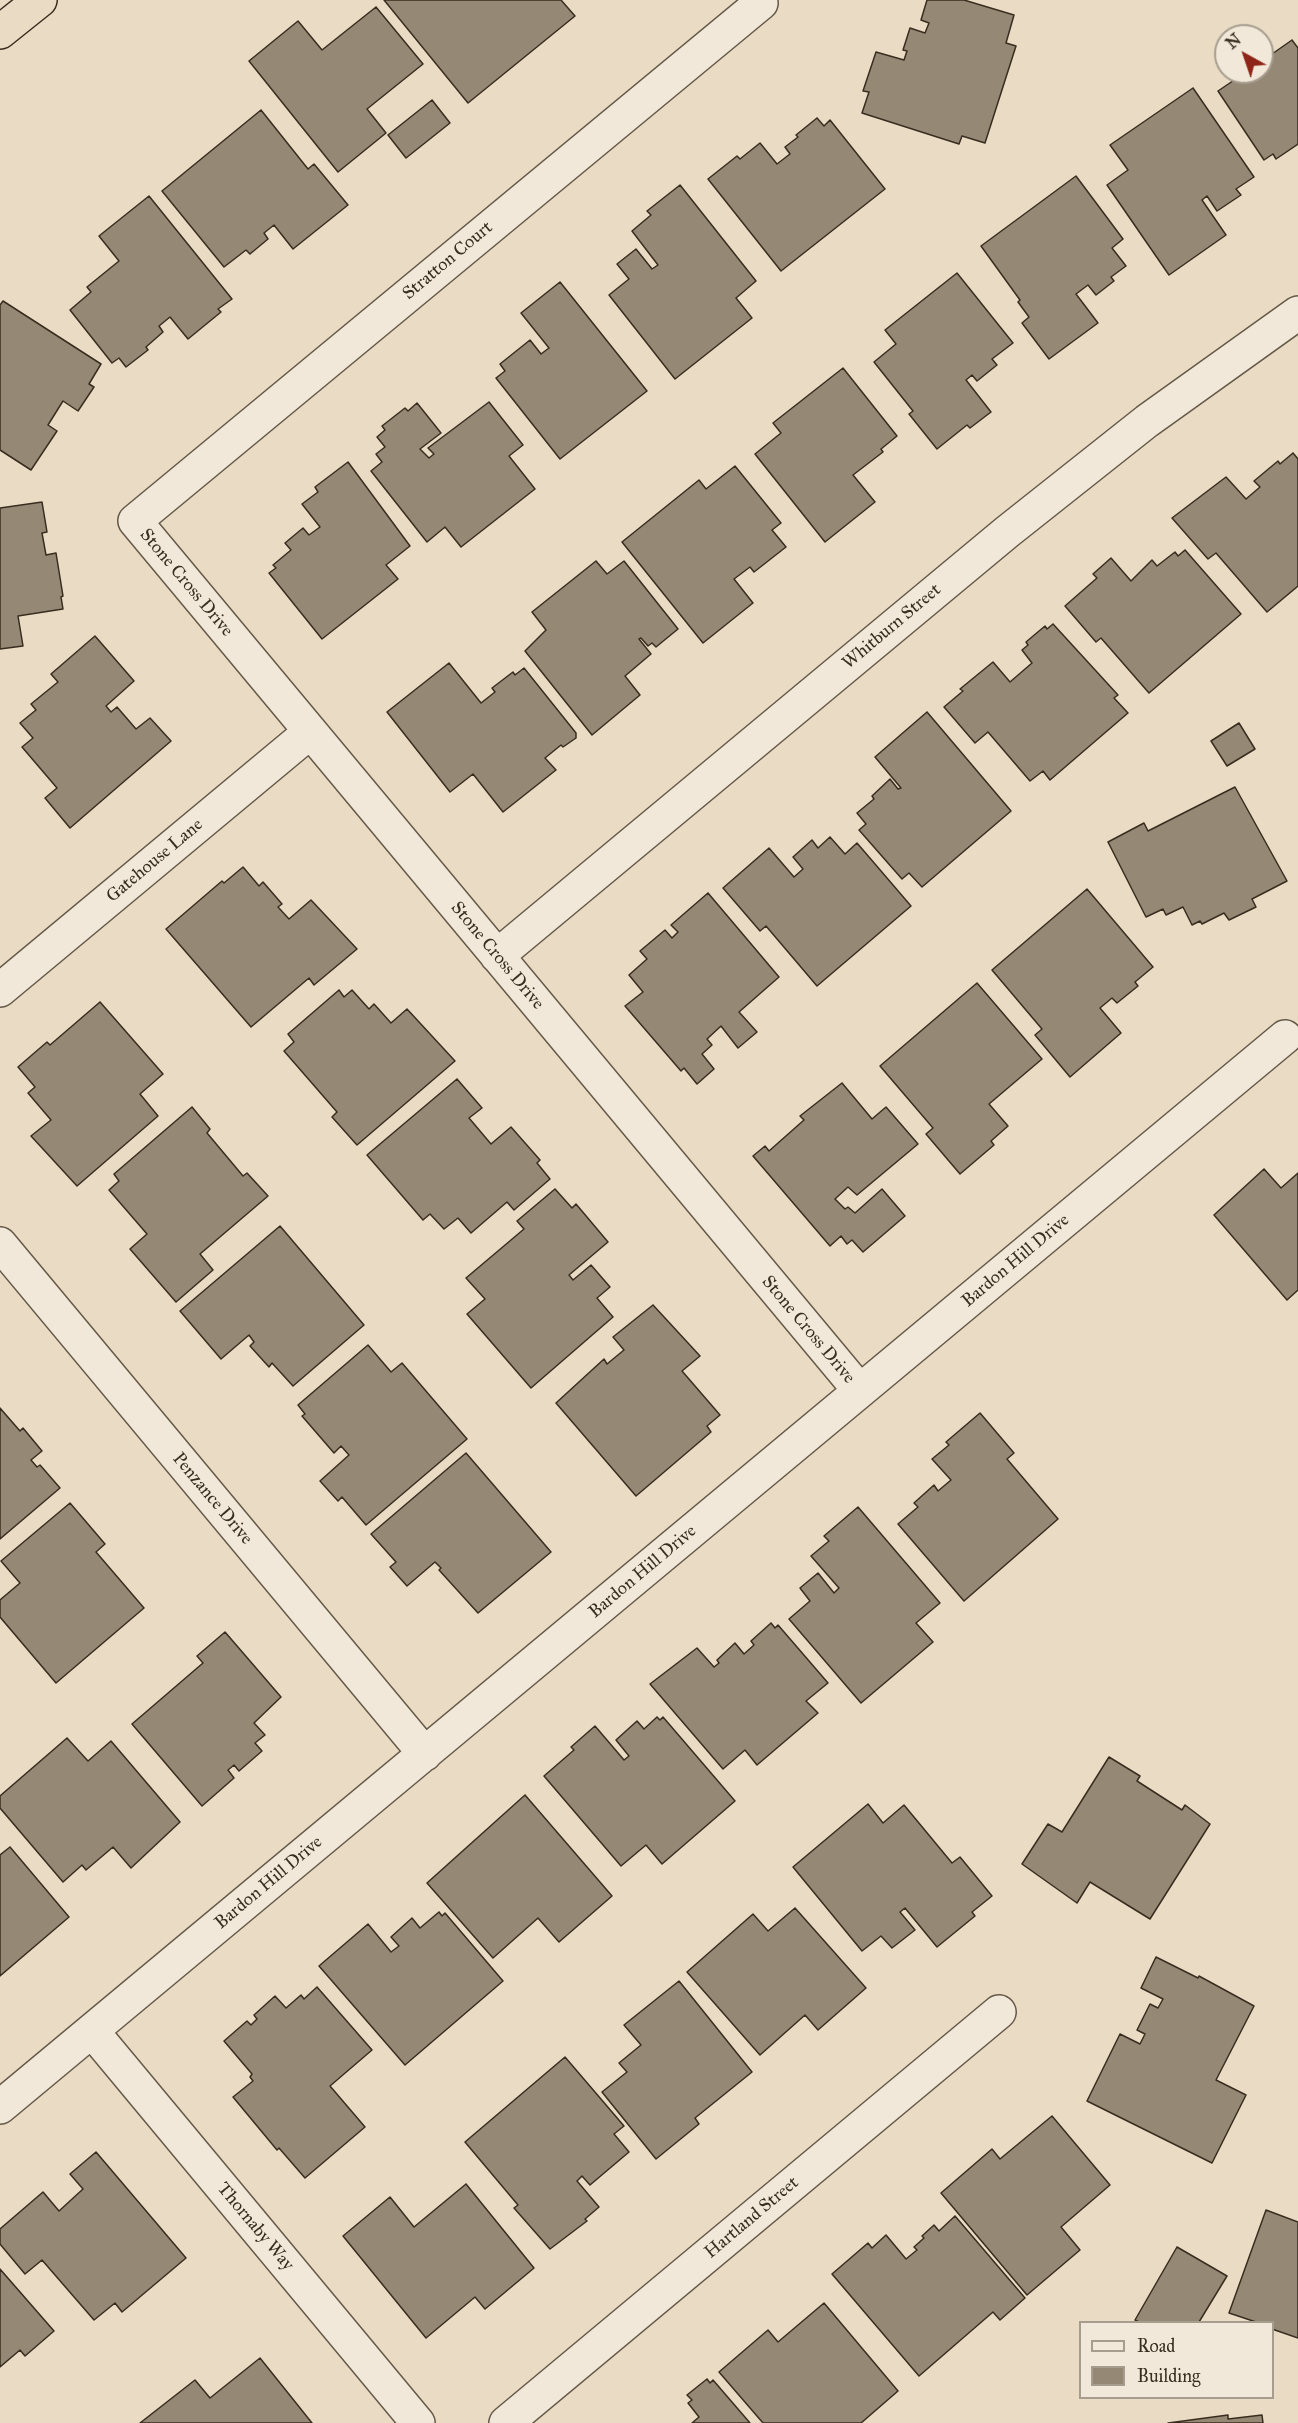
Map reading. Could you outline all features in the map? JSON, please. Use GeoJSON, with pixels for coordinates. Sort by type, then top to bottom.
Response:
{"type":"FeatureCollection","features":[{"type":"Feature","properties":{"kind":"highway"},"geometry":{"type":"LineString","coordinates":[[0,32],[40,0]]}},
{"type":"Feature","properties":{"kind":"street","name":"Stratton Court"},"geometry":{"type":"LineString","coordinates":[[135,521],[761,3]]}},
{"type":"Feature","properties":{"kind":"street","name":"Whitburn Street"},"geometry":{"type":"LineString","coordinates":[[497,956],[1007,532],[1147,421],[1298,313]]}},
{"type":"Feature","properties":{"kind":"street","name":"Stone Cross Drive"},"geometry":{"type":"LineString","coordinates":[[135,521],[860,1391]]}},
{"type":"Feature","properties":{"kind":"street","name":"Gatehouse Lane"},"geometry":{"type":"LineString","coordinates":[[0,990],[310,732]]}},
{"type":"Feature","properties":{"kind":"street","name":"Bardon Hill Drive"},"geometry":{"type":"LineString","coordinates":[[0,2107],[1285,1037]]}},
{"type":"Feature","properties":{"kind":"street","name":"Penzance Drive"},"geometry":{"type":"LineString","coordinates":[[0,1244],[424,1754]]}},
{"type":"Feature","properties":{"kind":"street","name":"Hartland Street"},"geometry":{"type":"LineString","coordinates":[[506,2423],[999,2012]]}},
{"type":"Feature","properties":{"kind":"street","name":"Thornaby Way"},"geometry":{"type":"LineString","coordinates":[[92,2031],[418,2423]]}},
{"type":"Feature","properties":{"kind":"building"},"geometry":{"type":"Polygon","coordinates":[[[384,0],[561,0],[575,16],[468,103],[384,0]]]}},
{"type":"Feature","properties":{"kind":"building"},"geometry":{"type":"Polygon","coordinates":[[[927,0],[964,0],[1014,15],[1006,43],[1016,46],[985,143],[962,136],[959,144],[862,113],[869,92],[863,91],[876,52],[904,60],[907,51],[903,50],[910,28],[925,33],[929,23],[921,20],[927,0]]]}},
{"type":"Feature","properties":{"kind":"building"},"geometry":{"type":"Polygon","coordinates":[[[376,7],[423,64],[367,109],[386,133],[338,172],[249,61],[298,21],[322,50],[376,7]]]}},
{"type":"Feature","properties":{"kind":"building"},"geometry":{"type":"Polygon","coordinates":[[[1292,40],[1298,48],[1298,144],[1276,159],[1273,154],[1264,160],[1218,91],[1228,84],[1274,84],[1274,53],[1292,40]]]}},
{"type":"Feature","properties":{"kind":"building"},"geometry":{"type":"Polygon","coordinates":[[[1193,88],[1254,177],[1236,189],[1241,195],[1217,211],[1207,196],[1202,200],[1226,235],[1169,275],[1107,185],[1128,170],[1110,145],[1193,88]]]}},
{"type":"Feature","properties":{"kind":"building"},"geometry":{"type":"Polygon","coordinates":[[[432,100],[450,123],[406,158],[388,135],[432,100]]]}},
{"type":"Feature","properties":{"kind":"building"},"geometry":{"type":"Polygon","coordinates":[[[261,110],[308,169],[314,164],[348,205],[293,249],[274,225],[264,233],[268,239],[250,254],[246,250],[224,267],[162,191],[261,110]]]}},
{"type":"Feature","properties":{"kind":"building"},"geometry":{"type":"Polygon","coordinates":[[[817,118],[824,126],[830,120],[885,189],[781,271],[708,179],[737,156],[740,159],[760,143],[777,164],[790,154],[785,147],[817,118]]]}},
{"type":"Feature","properties":{"kind":"building"},"geometry":{"type":"Polygon","coordinates":[[[1076,176],[1123,239],[1112,248],[1126,266],[1111,277],[1114,281],[1096,295],[1088,285],[1076,294],[1098,323],[1049,359],[1022,323],[1029,317],[1018,302],[1020,300],[981,246],[1076,176]]]}},
{"type":"Feature","properties":{"kind":"building"},"geometry":{"type":"Polygon","coordinates":[[[680,185],[756,281],[736,298],[752,318],[675,379],[609,295],[629,279],[617,264],[636,249],[652,269],[658,265],[632,231],[651,215],[647,211],[680,185]]]}},
{"type":"Feature","properties":{"kind":"building"},"geometry":{"type":"Polygon","coordinates":[[[149,196],[232,299],[218,309],[221,312],[188,339],[170,317],[159,326],[163,332],[146,347],[148,350],[126,367],[119,358],[112,363],[70,310],[91,292],[87,287],[119,261],[99,236],[149,196]]]}},
{"type":"Feature","properties":{"kind":"building"},"geometry":{"type":"Polygon","coordinates":[[[957,273],[1013,343],[992,359],[997,365],[977,381],[972,375],[966,380],[991,412],[970,428],[967,425],[937,449],[909,414],[913,411],[874,362],[896,344],[885,330],[957,273]]]}},
{"type":"Feature","properties":{"kind":"building"},"geometry":{"type":"Polygon","coordinates":[[[560,282],[647,391],[560,459],[496,378],[505,371],[500,364],[530,340],[541,354],[549,348],[521,313],[560,282]]]}},
{"type":"Feature","properties":{"kind":"building"},"geometry":{"type":"Polygon","coordinates":[[[3,301],[101,364],[89,384],[94,387],[78,411],[63,401],[48,425],[57,431],[31,470],[0,450],[0,305],[3,301]]]}},
{"type":"Feature","properties":{"kind":"building"},"geometry":{"type":"Polygon","coordinates":[[[843,368],[897,436],[881,449],[883,452],[853,475],[875,502],[825,542],[755,454],[781,433],[773,423],[843,368]]]}},
{"type":"Feature","properties":{"kind":"building"},"geometry":{"type":"Polygon","coordinates":[[[489,402],[523,445],[509,456],[535,489],[461,547],[445,527],[427,542],[371,471],[382,462],[376,454],[385,447],[377,437],[385,430],[382,426],[405,408],[408,411],[417,403],[441,433],[420,449],[429,458],[434,454],[428,448],[489,402]]]}},
{"type":"Feature","properties":{"kind":"building"},"geometry":{"type":"Polygon","coordinates":[[[1293,453],[1298,459],[1298,586],[1267,612],[1216,553],[1208,559],[1172,518],[1226,477],[1246,499],[1260,487],[1254,481],[1278,461],[1280,464],[1293,453]]]}},
{"type":"Feature","properties":{"kind":"building"},"geometry":{"type":"Polygon","coordinates":[[[348,462],[410,546],[386,565],[398,579],[322,639],[269,573],[276,568],[273,565],[291,550],[285,543],[303,528],[309,535],[320,527],[302,504],[318,492],[315,487],[348,462]]]}},
{"type":"Feature","properties":{"kind":"building"},"geometry":{"type":"Polygon","coordinates":[[[735,466],[781,523],[772,530],[786,547],[754,572],[750,567],[734,579],[753,603],[703,643],[622,542],[699,480],[706,489],[735,466]]]}},
{"type":"Feature","properties":{"kind":"building"},"geometry":{"type":"Polygon","coordinates":[[[42,502],[47,532],[42,533],[46,555],[56,553],[63,609],[18,616],[23,646],[0,649],[0,508],[42,502]]]}},
{"type":"Feature","properties":{"kind":"building"},"geometry":{"type":"Polygon","coordinates":[[[1185,550],[1241,614],[1149,693],[1101,638],[1096,642],[1065,606],[1097,578],[1093,574],[1111,558],[1131,581],[1152,560],[1157,566],[1175,552],[1178,556],[1185,550]]]}},
{"type":"Feature","properties":{"kind":"building"},"geometry":{"type":"Polygon","coordinates":[[[596,561],[607,574],[624,561],[678,629],[656,647],[652,643],[648,646],[641,638],[639,639],[651,654],[625,676],[640,695],[592,735],[525,651],[546,630],[532,612],[596,561]]]}},
{"type":"Feature","properties":{"kind":"building"},"geometry":{"type":"Polygon","coordinates":[[[1053,624],[1118,695],[1114,698],[1128,713],[1050,780],[1043,771],[1030,781],[988,732],[975,743],[944,707],[963,691],[960,689],[993,662],[1010,682],[1032,663],[1022,650],[1028,645],[1026,642],[1045,626],[1047,629],[1053,624]]]}},
{"type":"Feature","properties":{"kind":"building"},"geometry":{"type":"Polygon","coordinates":[[[95,636],[134,681],[106,706],[111,712],[117,707],[136,729],[150,718],[171,741],[70,828],[45,798],[57,788],[22,747],[33,738],[20,723],[36,710],[31,704],[58,682],[51,674],[95,636]]]}},
{"type":"Feature","properties":{"kind":"building"},"geometry":{"type":"Polygon","coordinates":[[[449,663],[481,703],[495,692],[492,688],[513,672],[515,675],[524,668],[576,733],[576,738],[563,747],[561,745],[545,758],[556,770],[503,812],[473,774],[450,792],[387,712],[449,663]]]}},
{"type":"Feature","properties":{"kind":"building"},"geometry":{"type":"Polygon","coordinates":[[[927,712],[1011,811],[922,887],[909,873],[902,879],[859,830],[866,824],[857,813],[874,799],[872,796],[890,779],[898,789],[901,788],[875,757],[927,712]]]}},
{"type":"Feature","properties":{"kind":"building"},"geometry":{"type":"Polygon","coordinates":[[[1239,723],[1255,749],[1227,766],[1211,741],[1239,723]]]}},
{"type":"Feature","properties":{"kind":"building"},"geometry":{"type":"Polygon","coordinates":[[[1235,787],[1287,881],[1252,899],[1256,907],[1229,920],[1224,913],[1202,924],[1200,921],[1192,925],[1183,907],[1166,915],[1163,909],[1146,917],[1108,842],[1144,823],[1148,831],[1235,787]]]}},
{"type":"Feature","properties":{"kind":"building"},"geometry":{"type":"Polygon","coordinates":[[[830,837],[845,854],[857,843],[911,906],[817,986],[766,926],[760,931],[723,888],[769,848],[794,877],[803,869],[793,857],[812,840],[818,848],[830,837]]]}},
{"type":"Feature","properties":{"kind":"building"},"geometry":{"type":"Polygon","coordinates":[[[243,867],[259,886],[263,882],[282,904],[278,907],[289,919],[311,900],[357,949],[314,985],[309,978],[251,1027],[166,929],[222,881],[224,883],[243,867]]]}},
{"type":"Feature","properties":{"kind":"building"},"geometry":{"type":"Polygon","coordinates":[[[1087,889],[1153,967],[1135,982],[1138,986],[1117,1003],[1112,998],[1100,1008],[1121,1033],[1070,1077],[1035,1035],[1042,1029],[992,970],[1087,889]]]}},
{"type":"Feature","properties":{"kind":"building"},"geometry":{"type":"Polygon","coordinates":[[[708,893],[779,977],[739,1012],[757,1032],[738,1048],[721,1026],[707,1039],[712,1045],[702,1054],[714,1069],[697,1084],[684,1068],[681,1071],[625,1006],[643,992],[629,975],[647,959],[640,951],[665,930],[672,938],[678,932],[671,925],[708,893]]]}},
{"type":"Feature","properties":{"kind":"building"},"geometry":{"type":"Polygon","coordinates":[[[977,983],[1042,1059],[989,1104],[1008,1126],[991,1141],[994,1145],[960,1174],[926,1134],[933,1128],[880,1066],[977,983]]]}},
{"type":"Feature","properties":{"kind":"building"},"geometry":{"type":"Polygon","coordinates":[[[339,990],[344,997],[352,990],[369,1009],[374,1004],[391,1023],[407,1009],[455,1061],[357,1145],[332,1117],[337,1112],[284,1051],[294,1042],[288,1034],[339,990]]]}},
{"type":"Feature","properties":{"kind":"building"},"geometry":{"type":"Polygon","coordinates":[[[100,1002],[163,1074],[140,1094],[158,1116],[77,1186],[31,1136],[51,1120],[28,1093],[35,1087],[18,1067],[47,1042],[50,1045],[100,1002]]]}},
{"type":"Feature","properties":{"kind":"building"},"geometry":{"type":"Polygon","coordinates":[[[457,1079],[482,1108],[469,1118],[491,1144],[511,1127],[540,1160],[537,1163],[550,1179],[514,1210],[507,1202],[471,1233],[458,1218],[444,1229],[430,1214],[423,1220],[367,1155],[457,1079]]]}},
{"type":"Feature","properties":{"kind":"building"},"geometry":{"type":"Polygon","coordinates":[[[842,1083],[872,1119],[886,1107],[918,1144],[857,1195],[848,1187],[835,1199],[845,1209],[848,1207],[855,1213],[882,1189],[905,1216],[863,1252],[852,1240],[847,1244],[841,1236],[830,1246],[753,1156],[765,1146],[769,1151],[804,1120],[800,1116],[842,1083]]]}},
{"type":"Feature","properties":{"kind":"building"},"geometry":{"type":"Polygon","coordinates":[[[192,1107],[210,1129],[207,1133],[243,1176],[247,1173],[268,1196],[200,1254],[213,1270],[176,1302],[130,1249],[147,1234],[109,1190],[119,1181],[114,1174],[192,1107]]]}},
{"type":"Feature","properties":{"kind":"building"},"geometry":{"type":"Polygon","coordinates":[[[1264,1169],[1281,1188],[1298,1173],[1298,1290],[1287,1300],[1214,1215],[1264,1169]]]}},
{"type":"Feature","properties":{"kind":"building"},"geometry":{"type":"Polygon","coordinates":[[[555,1189],[572,1208],[576,1204],[608,1242],[569,1275],[573,1280],[591,1265],[610,1287],[597,1298],[613,1317],[531,1388],[467,1314],[485,1299],[466,1278],[524,1229],[517,1221],[555,1189]]]}},
{"type":"Feature","properties":{"kind":"building"},"geometry":{"type":"Polygon","coordinates":[[[280,1226],[364,1325],[293,1386],[272,1363],[269,1367],[250,1346],[254,1342],[249,1335],[221,1359],[180,1311],[280,1226]]]}},
{"type":"Feature","properties":{"kind":"building"},"geometry":{"type":"Polygon","coordinates":[[[653,1305],[700,1356],[682,1371],[720,1415],[707,1426],[711,1432],[636,1496],[556,1403],[604,1359],[607,1364],[624,1350],[613,1337],[653,1305]]]}},
{"type":"Feature","properties":{"kind":"building"},"geometry":{"type":"Polygon","coordinates":[[[368,1345],[391,1372],[402,1363],[467,1439],[366,1525],[342,1497],[338,1501],[320,1481],[349,1455],[341,1446],[334,1453],[302,1416],[305,1414],[298,1405],[368,1345]]]}},
{"type":"Feature","properties":{"kind":"building"},"geometry":{"type":"Polygon","coordinates":[[[0,1408],[20,1431],[23,1428],[42,1451],[31,1460],[37,1467],[40,1465],[60,1488],[0,1539],[0,1408]]]}},
{"type":"Feature","properties":{"kind":"building"},"geometry":{"type":"Polygon","coordinates":[[[980,1413],[1014,1453],[1007,1459],[1058,1519],[964,1601],[898,1524],[918,1507],[914,1503],[934,1485],[938,1491],[951,1480],[932,1459],[949,1445],[946,1442],[980,1413]]]}},
{"type":"Feature","properties":{"kind":"building"},"geometry":{"type":"Polygon","coordinates":[[[466,1453],[551,1552],[478,1613],[439,1570],[441,1568],[435,1562],[407,1586],[390,1567],[396,1562],[371,1534],[466,1453]]]}},
{"type":"Feature","properties":{"kind":"building"},"geometry":{"type":"Polygon","coordinates":[[[70,1503],[105,1544],[96,1552],[144,1608],[56,1683],[0,1617],[0,1600],[20,1583],[1,1561],[70,1503]]]}},
{"type":"Feature","properties":{"kind":"building"},"geometry":{"type":"Polygon","coordinates":[[[858,1507],[940,1603],[916,1623],[933,1642],[861,1703],[789,1619],[810,1601],[800,1588],[818,1573],[834,1593],[839,1588],[811,1556],[829,1541],[824,1536],[858,1507]]]}},
{"type":"Feature","properties":{"kind":"building"},"geometry":{"type":"Polygon","coordinates":[[[771,1623],[775,1628],[778,1625],[828,1683],[806,1701],[818,1713],[757,1765],[745,1750],[723,1769],[650,1684],[697,1648],[714,1667],[719,1663],[717,1660],[735,1643],[744,1654],[754,1645],[751,1641],[771,1623]]]}},
{"type":"Feature","properties":{"kind":"building"},"geometry":{"type":"Polygon","coordinates":[[[225,1632],[281,1697],[254,1723],[265,1735],[255,1743],[262,1751],[239,1771],[234,1765],[228,1770],[234,1778],[202,1806],[132,1724],[203,1663],[197,1656],[225,1632]]]}},
{"type":"Feature","properties":{"kind":"building"},"geometry":{"type":"Polygon","coordinates":[[[657,1717],[660,1720],[663,1717],[735,1801],[662,1864],[646,1845],[621,1866],[544,1776],[574,1750],[571,1747],[595,1726],[624,1760],[629,1756],[616,1740],[637,1721],[644,1729],[657,1717]]]}},
{"type":"Feature","properties":{"kind":"building"},"geometry":{"type":"Polygon","coordinates":[[[67,1738],[88,1761],[111,1741],[180,1822],[131,1868],[113,1847],[86,1870],[82,1865],[63,1882],[0,1808],[0,1796],[67,1738]]]}},
{"type":"Feature","properties":{"kind":"building"},"geometry":{"type":"Polygon","coordinates":[[[1109,1757],[1140,1776],[1137,1781],[1182,1810],[1185,1805],[1210,1824],[1150,1919],[1090,1882],[1077,1903],[1022,1864],[1048,1824],[1062,1832],[1109,1757]]]}},
{"type":"Feature","properties":{"kind":"building"},"geometry":{"type":"Polygon","coordinates":[[[525,1795],[612,1896],[559,1942],[538,1918],[493,1958],[427,1883],[525,1795]]]}},
{"type":"Feature","properties":{"kind":"building"},"geometry":{"type":"Polygon","coordinates":[[[868,1804],[883,1823],[904,1805],[952,1863],[960,1857],[992,1896],[972,1912],[975,1916],[937,1947],[905,1908],[900,1912],[915,1930],[892,1948],[881,1936],[862,1951],[793,1867],[868,1804]]]}},
{"type":"Feature","properties":{"kind":"building"},"geometry":{"type":"Polygon","coordinates":[[[10,1847],[69,1917],[0,1976],[0,1855],[10,1847]]]}},
{"type":"Feature","properties":{"kind":"building"},"geometry":{"type":"Polygon","coordinates":[[[795,1908],[866,1988],[818,2030],[805,2015],[760,2055],[687,1972],[753,1914],[768,1931],[795,1908]]]}},
{"type":"Feature","properties":{"kind":"building"},"geometry":{"type":"Polygon","coordinates":[[[439,1912],[442,1916],[445,1913],[503,1981],[405,2065],[319,1966],[368,1924],[391,1952],[399,1946],[391,1937],[412,1918],[420,1928],[439,1912]]]}},
{"type":"Feature","properties":{"kind":"building"},"geometry":{"type":"Polygon","coordinates":[[[1156,1957],[1198,1978],[1199,1976],[1254,2006],[1216,2080],[1246,2095],[1212,2163],[1087,2101],[1120,2034],[1140,2044],[1145,2034],[1137,2030],[1150,2004],[1158,2008],[1163,1999],[1141,1988],[1156,1957]]]}},
{"type":"Feature","properties":{"kind":"building"},"geometry":{"type":"Polygon","coordinates":[[[679,1981],[752,2072],[695,2118],[699,2124],[656,2159],[602,2092],[627,2072],[619,2063],[641,2045],[624,2025],[679,1981]]]}},
{"type":"Feature","properties":{"kind":"building"},"geometry":{"type":"Polygon","coordinates":[[[317,1987],[372,2050],[330,2086],[365,2127],[305,2178],[279,2148],[277,2150],[233,2097],[253,2081],[250,2077],[252,2074],[224,2041],[247,2021],[251,2025],[257,2019],[254,2015],[275,1996],[286,2008],[301,1995],[304,1999],[317,1987]]]}},
{"type":"Feature","properties":{"kind":"building"},"geometry":{"type":"Polygon","coordinates":[[[565,2057],[624,2126],[614,2134],[629,2152],[590,2185],[582,2176],[577,2181],[599,2207],[585,2219],[587,2221],[550,2249],[514,2208],[518,2205],[465,2142],[565,2057]]]}},
{"type":"Feature","properties":{"kind":"building"},"geometry":{"type":"Polygon","coordinates":[[[1052,2116],[1110,2185],[1061,2227],[1080,2250],[1027,2295],[941,2193],[992,2149],[1000,2159],[1052,2116]]]}},
{"type":"Feature","properties":{"kind":"building"},"geometry":{"type":"Polygon","coordinates":[[[96,2152],[186,2258],[122,2312],[115,2303],[94,2320],[42,2260],[25,2274],[0,2244],[0,2229],[43,2192],[59,2211],[83,2189],[70,2174],[96,2152]]]}},
{"type":"Feature","properties":{"kind":"building"},"geometry":{"type":"Polygon","coordinates":[[[466,2184],[534,2268],[485,2309],[475,2297],[426,2338],[343,2236],[390,2197],[414,2227],[466,2184]]]}},
{"type":"Feature","properties":{"kind":"building"},"geometry":{"type":"Polygon","coordinates":[[[1266,2210],[1298,2222],[1298,2338],[1274,2330],[1274,2321],[1253,2321],[1229,2313],[1266,2210]]]}},
{"type":"Feature","properties":{"kind":"building"},"geometry":{"type":"Polygon","coordinates":[[[955,2216],[1025,2298],[1000,2320],[993,2312],[919,2376],[832,2274],[868,2243],[872,2248],[886,2235],[906,2259],[917,2250],[914,2247],[934,2225],[939,2231],[955,2216]]]}},
{"type":"Feature","properties":{"kind":"building"},"geometry":{"type":"Polygon","coordinates":[[[1177,2247],[1227,2276],[1200,2321],[1135,2320],[1177,2247]]]}},
{"type":"Feature","properties":{"kind":"building"},"geometry":{"type":"Polygon","coordinates":[[[0,2269],[54,2331],[25,2356],[20,2350],[0,2367],[0,2269]]]}},
{"type":"Feature","properties":{"kind":"building"},"geometry":{"type":"Polygon","coordinates":[[[824,2303],[898,2391],[861,2423],[763,2423],[719,2372],[768,2330],[778,2342],[824,2303]]]}},
{"type":"Feature","properties":{"kind":"building"},"geometry":{"type":"Polygon","coordinates":[[[260,2358],[312,2423],[140,2423],[195,2380],[210,2398],[260,2358]]]}},
{"type":"Feature","properties":{"kind":"building"},"geometry":{"type":"Polygon","coordinates":[[[707,2379],[710,2383],[713,2380],[750,2423],[692,2423],[699,2417],[688,2403],[692,2400],[687,2395],[707,2379]]]}},
{"type":"Feature","properties":{"kind":"building"},"geometry":{"type":"Polygon","coordinates":[[[1228,2415],[1228,2419],[1262,2415],[1263,2423],[1168,2423],[1228,2415]]]}}]}
